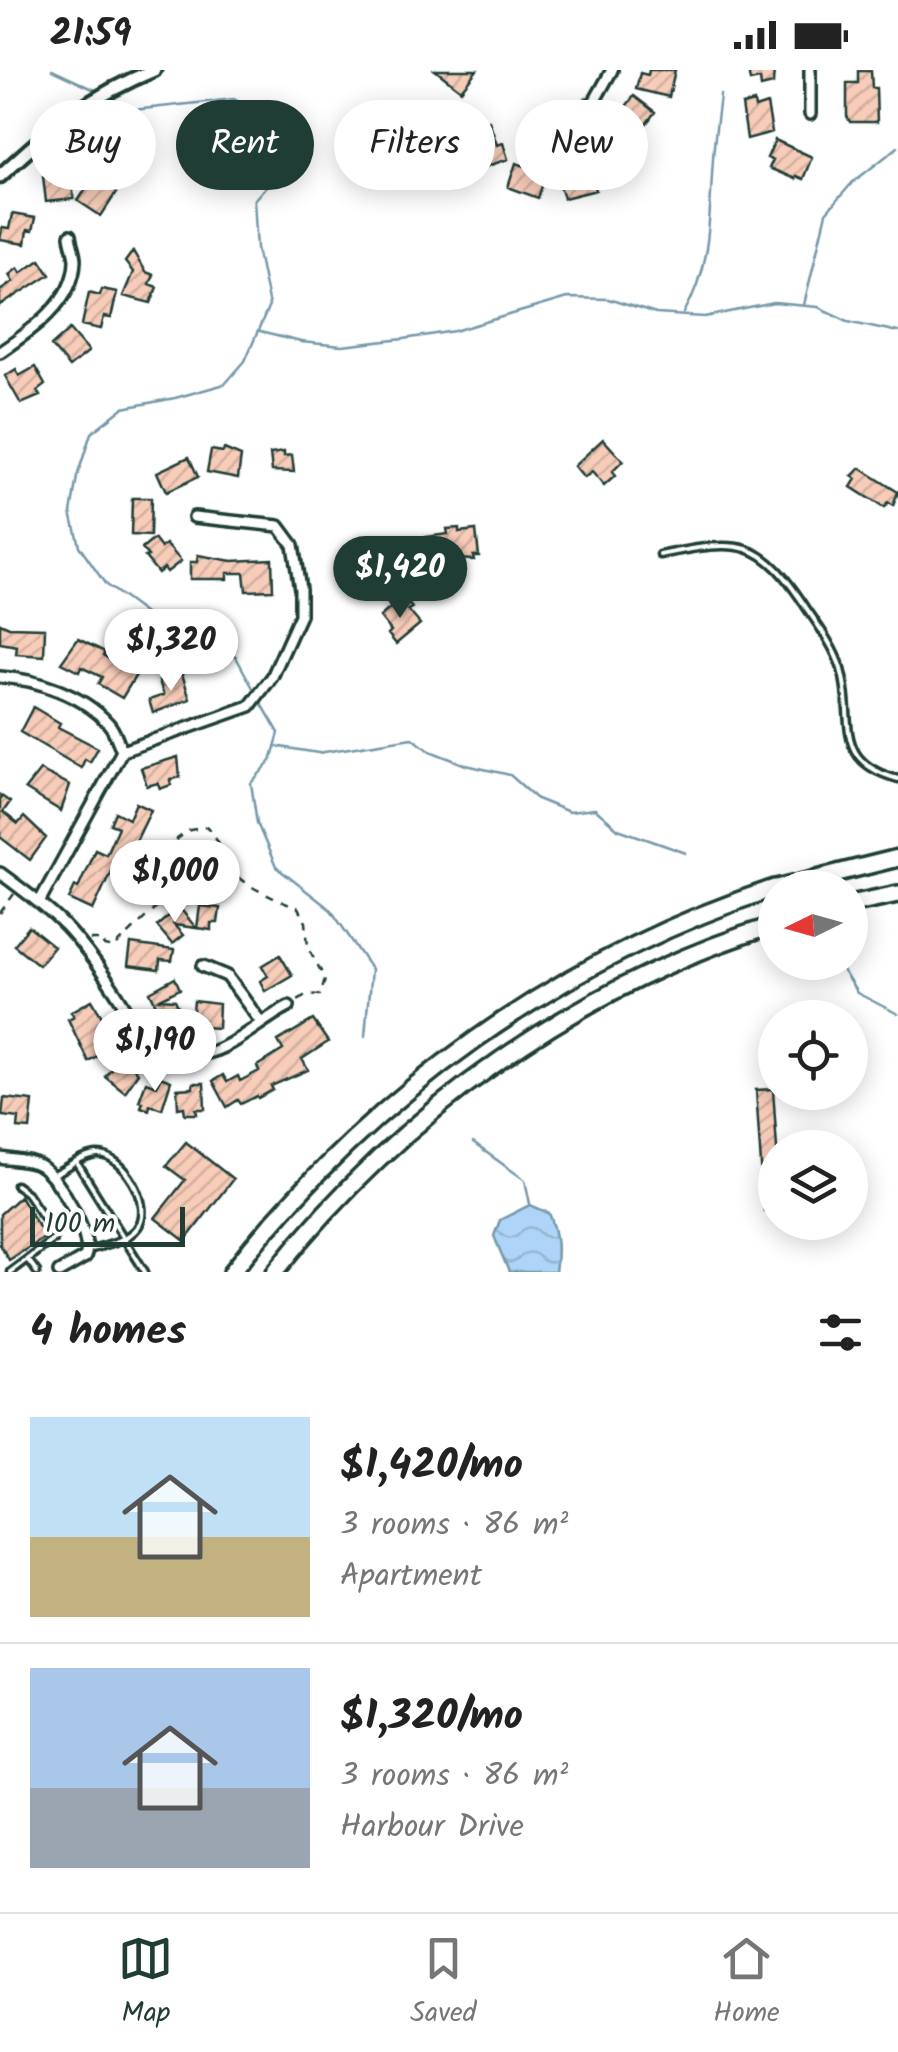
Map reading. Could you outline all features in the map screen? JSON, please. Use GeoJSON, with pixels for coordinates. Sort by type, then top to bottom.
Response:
{"type":"FeatureCollection","features":[{"type":"Feature","properties":{"kind":"highway"},"geometry":{"type":"LineString","coordinates":[[849,870],[898,858]]}},
{"type":"Feature","properties":{"kind":"highway"},"geometry":{"type":"LineString","coordinates":[[232,1272],[326,1165],[443,1062],[524,1006],[606,960],[687,920],[758,894]]}},
{"type":"Feature","properties":{"kind":"highway"},"geometry":{"type":"LineString","coordinates":[[868,900],[898,894]]}},
{"type":"Feature","properties":{"kind":"highway"},"geometry":{"type":"LineString","coordinates":[[275,1272],[350,1185],[439,1106],[485,1073],[559,1023],[633,983],[758,930]]}},
{"type":"Feature","properties":{"kind":"street"},"geometry":{"type":"LineString","coordinates":[[0,176],[52,128],[119,84],[154,70]]}},
{"type":"Feature","properties":{"kind":"street"},"geometry":{"type":"LineString","coordinates":[[595,100],[612,70]]}},
{"type":"Feature","properties":{"kind":"street"},"geometry":{"type":"LineString","coordinates":[[810,70],[810,114]]}},
{"type":"Feature","properties":{"kind":"street"},"geometry":{"type":"LineString","coordinates":[[0,352],[50,313],[68,287],[75,261],[70,236]]}},
{"type":"Feature","properties":{"kind":"street"},"geometry":{"type":"LineString","coordinates":[[39,902],[122,751],[250,706],[272,677],[300,615],[293,544],[279,526],[194,517]]}},
{"type":"Feature","properties":{"kind":"street"},"geometry":{"type":"LineString","coordinates":[[0,677],[38,684],[77,699],[109,724],[122,751]]}},
{"type":"Feature","properties":{"kind":"street"},"geometry":{"type":"LineString","coordinates":[[0,872],[39,902],[78,943],[114,989],[129,1018],[151,1041],[172,1054],[204,1054],[233,1043],[260,1021],[289,1006]]}},
{"type":"Feature","properties":{"kind":"street"},"geometry":{"type":"LineString","coordinates":[[203,966],[227,976],[260,1021]]}},
{"type":"Feature","properties":{"kind":"street"},"geometry":{"type":"LineString","coordinates":[[0,1158],[38,1164],[52,1176],[87,1236],[87,1253],[60,1272]]}},
{"type":"Feature","properties":{"kind":"lane"},"geometry":{"type":"LineString","coordinates":[[660,555],[732,544],[756,551],[775,565],[828,641],[841,667],[848,738],[855,751],[862,763],[880,774],[898,778]]}},
{"type":"Feature","properties":{"kind":"lane"},"geometry":{"type":"LineString","coordinates":[[52,1176],[98,1155],[118,1162],[144,1205],[142,1221],[126,1238],[87,1253]]}},
{"type":"Feature","properties":{"kind":"lane"},"geometry":{"type":"LineString","coordinates":[[77,1163],[145,1272]]}},
{"type":"Feature","properties":{"kind":"lane"},"geometry":{"type":"LineString","coordinates":[[10,1272],[54,1240],[55,1234],[27,1193],[16,1185]]}},
{"type":"Feature","properties":{"kind":"lane"},"geometry":{"type":"LineString","coordinates":[[28,1259],[37,1272]]}},
{"type":"Feature","properties":{"kind":"path"},"geometry":{"type":"LineString","coordinates":[[78,943],[102,940],[105,946],[114,948],[171,892],[175,884],[177,839],[190,830],[207,828],[221,844],[238,878],[296,907],[304,917],[308,947],[325,985],[320,995],[307,994],[289,1006]]}},
{"type":"Feature","properties":{"kind":"path"},"geometry":{"type":"LineString","coordinates":[[0,913],[19,887]]}},
{"type":"Feature","properties":{"kind":"water"},"geometry":{"type":"Polygon","coordinates":[[[530,1205],[549,1213],[552,1221],[555,1272],[509,1272],[494,1236],[500,1220],[530,1205]]]}},
{"type":"Feature","properties":{"kind":"building"},"geometry":{"type":"Polygon","coordinates":[[[435,70],[477,70],[461,90],[435,70]]]}},
{"type":"Feature","properties":{"kind":"building"},"geometry":{"type":"Polygon","coordinates":[[[649,70],[675,70],[669,97],[636,89],[640,73],[648,75],[649,70]]]}},
{"type":"Feature","properties":{"kind":"building"},"geometry":{"type":"Polygon","coordinates":[[[748,70],[774,70],[773,84],[761,87],[760,79],[750,81],[748,70]]]}},
{"type":"Feature","properties":{"kind":"building"},"geometry":{"type":"Polygon","coordinates":[[[858,71],[871,71],[877,122],[850,122],[847,116],[847,83],[858,83],[858,71]]]}},
{"type":"Feature","properties":{"kind":"building"},"geometry":{"type":"Polygon","coordinates":[[[754,102],[755,108],[767,104],[772,132],[747,139],[742,105],[754,102]]]}},
{"type":"Feature","properties":{"kind":"building"},"geometry":{"type":"Polygon","coordinates":[[[495,139],[497,145],[503,143],[508,159],[495,164],[495,139]]]}},
{"type":"Feature","properties":{"kind":"building"},"geometry":{"type":"Polygon","coordinates":[[[775,140],[812,157],[803,179],[769,168],[773,160],[767,158],[775,140]]]}},
{"type":"Feature","properties":{"kind":"building"},"geometry":{"type":"Polygon","coordinates":[[[515,166],[515,190],[508,187],[515,166]]]}},
{"type":"Feature","properties":{"kind":"building"},"geometry":{"type":"Polygon","coordinates":[[[45,190],[73,190],[74,199],[46,202],[45,190]]]}},
{"type":"Feature","properties":{"kind":"building"},"geometry":{"type":"Polygon","coordinates":[[[85,190],[116,193],[101,216],[78,201],[85,190]]]}},
{"type":"Feature","properties":{"kind":"building"},"geometry":{"type":"Polygon","coordinates":[[[516,190],[541,190],[538,198],[516,190]]]}},
{"type":"Feature","properties":{"kind":"building"},"geometry":{"type":"Polygon","coordinates":[[[561,190],[596,190],[564,198],[561,190]]]}},
{"type":"Feature","properties":{"kind":"building"},"geometry":{"type":"Polygon","coordinates":[[[12,214],[35,218],[32,231],[27,230],[25,244],[0,240],[2,228],[9,229],[12,214]]]}},
{"type":"Feature","properties":{"kind":"building"},"geometry":{"type":"Polygon","coordinates":[[[133,251],[145,272],[153,275],[149,284],[157,287],[151,303],[123,296],[133,272],[125,262],[133,251]]]}},
{"type":"Feature","properties":{"kind":"building"},"geometry":{"type":"Polygon","coordinates":[[[40,259],[50,274],[0,306],[0,290],[13,281],[9,274],[18,267],[21,272],[40,259]]]}},
{"type":"Feature","properties":{"kind":"building"},"geometry":{"type":"Polygon","coordinates":[[[102,289],[117,292],[111,318],[104,317],[101,329],[82,325],[89,292],[100,295],[102,289]]]}},
{"type":"Feature","properties":{"kind":"building"},"geometry":{"type":"Polygon","coordinates":[[[70,329],[89,351],[69,367],[51,346],[70,329]]]}},
{"type":"Feature","properties":{"kind":"building"},"geometry":{"type":"Polygon","coordinates":[[[35,367],[45,385],[37,391],[40,396],[21,404],[5,376],[16,369],[19,376],[35,367]]]}},
{"type":"Feature","properties":{"kind":"building"},"geometry":{"type":"Polygon","coordinates":[[[603,439],[623,461],[604,486],[592,472],[584,478],[574,466],[603,439]]]}},
{"type":"Feature","properties":{"kind":"building"},"geometry":{"type":"Polygon","coordinates":[[[224,449],[241,456],[238,478],[207,472],[211,450],[224,449]]]}},
{"type":"Feature","properties":{"kind":"building"},"geometry":{"type":"Polygon","coordinates":[[[284,452],[284,456],[292,455],[294,472],[272,471],[270,454],[284,452]]]}},
{"type":"Feature","properties":{"kind":"building"},"geometry":{"type":"Polygon","coordinates":[[[189,457],[198,477],[166,492],[157,472],[189,457]]]}},
{"type":"Feature","properties":{"kind":"building"},"geometry":{"type":"Polygon","coordinates":[[[860,468],[898,492],[893,506],[888,503],[884,508],[851,487],[856,479],[852,476],[860,468]]]}},
{"type":"Feature","properties":{"kind":"building"},"geometry":{"type":"Polygon","coordinates":[[[132,498],[151,498],[150,536],[131,535],[132,498]]]}},
{"type":"Feature","properties":{"kind":"building"},"geometry":{"type":"Polygon","coordinates":[[[459,528],[459,532],[476,530],[479,556],[473,556],[474,560],[452,559],[451,550],[428,552],[426,537],[459,528]]]}},
{"type":"Feature","properties":{"kind":"building"},"geometry":{"type":"Polygon","coordinates":[[[154,539],[161,548],[166,544],[181,561],[167,572],[164,568],[158,573],[145,557],[148,556],[142,549],[154,539]]]}},
{"type":"Feature","properties":{"kind":"building"},"geometry":{"type":"Polygon","coordinates":[[[198,555],[232,561],[272,559],[273,590],[246,591],[244,573],[227,573],[227,579],[190,579],[190,562],[197,562],[198,555]]]}},
{"type":"Feature","properties":{"kind":"building"},"geometry":{"type":"Polygon","coordinates":[[[403,597],[420,624],[396,644],[380,617],[403,597]]]}},
{"type":"Feature","properties":{"kind":"building"},"geometry":{"type":"Polygon","coordinates":[[[0,623],[45,628],[44,656],[16,654],[17,646],[0,643],[0,623]]]}},
{"type":"Feature","properties":{"kind":"building"},"geometry":{"type":"Polygon","coordinates":[[[78,639],[105,652],[103,655],[136,675],[122,698],[98,684],[102,677],[61,663],[78,639]]]}},
{"type":"Feature","properties":{"kind":"building"},"geometry":{"type":"Polygon","coordinates":[[[182,674],[190,699],[153,713],[149,700],[164,695],[159,681],[182,674]]]}},
{"type":"Feature","properties":{"kind":"building"},"geometry":{"type":"Polygon","coordinates":[[[33,707],[60,723],[58,727],[98,748],[90,762],[85,759],[81,768],[20,732],[33,707]]]}},
{"type":"Feature","properties":{"kind":"building"},"geometry":{"type":"Polygon","coordinates":[[[178,757],[180,777],[160,789],[158,783],[147,786],[141,768],[178,757]]]}},
{"type":"Feature","properties":{"kind":"building"},"geometry":{"type":"Polygon","coordinates":[[[40,770],[70,785],[61,811],[25,789],[40,770]]]}},
{"type":"Feature","properties":{"kind":"building"},"geometry":{"type":"Polygon","coordinates":[[[0,795],[10,802],[3,812],[18,824],[24,817],[46,838],[30,860],[0,837],[0,795]]]}},
{"type":"Feature","properties":{"kind":"building"},"geometry":{"type":"Polygon","coordinates":[[[136,803],[151,810],[122,870],[118,874],[111,871],[93,910],[69,899],[95,849],[106,854],[118,827],[110,824],[115,812],[129,819],[136,803]]]}},
{"type":"Feature","properties":{"kind":"building"},"geometry":{"type":"Polygon","coordinates":[[[200,906],[220,908],[218,923],[211,923],[211,930],[197,928],[200,906]]]}},
{"type":"Feature","properties":{"kind":"building"},"geometry":{"type":"Polygon","coordinates":[[[179,907],[196,928],[174,925],[183,935],[172,944],[157,926],[179,907]]]}},
{"type":"Feature","properties":{"kind":"building"},"geometry":{"type":"Polygon","coordinates":[[[29,927],[54,947],[39,965],[14,945],[29,927]]]}},
{"type":"Feature","properties":{"kind":"building"},"geometry":{"type":"Polygon","coordinates":[[[131,944],[174,950],[172,961],[160,960],[159,970],[128,966],[131,944]]]}},
{"type":"Feature","properties":{"kind":"building"},"geometry":{"type":"Polygon","coordinates":[[[280,955],[292,975],[265,991],[260,981],[268,976],[262,966],[280,955]]]}},
{"type":"Feature","properties":{"kind":"building"},"geometry":{"type":"Polygon","coordinates":[[[175,978],[180,989],[160,999],[175,1000],[179,1008],[162,1017],[150,992],[175,978]]]}},
{"type":"Feature","properties":{"kind":"building"},"geometry":{"type":"Polygon","coordinates":[[[92,1000],[112,1034],[105,1038],[111,1048],[88,1061],[68,1019],[74,1016],[71,1012],[92,1000]]]}},
{"type":"Feature","properties":{"kind":"building"},"geometry":{"type":"Polygon","coordinates":[[[194,1001],[219,1004],[218,1028],[202,1027],[202,1032],[187,1032],[188,1011],[193,1011],[194,1001]]]}},
{"type":"Feature","properties":{"kind":"building"},"geometry":{"type":"Polygon","coordinates":[[[313,1020],[328,1042],[302,1059],[308,1070],[271,1086],[273,1090],[258,1098],[241,1104],[238,1100],[227,1107],[213,1081],[223,1075],[227,1082],[238,1076],[240,1081],[259,1071],[257,1066],[283,1050],[278,1041],[313,1020]]]}},
{"type":"Feature","properties":{"kind":"building"},"geometry":{"type":"Polygon","coordinates":[[[122,1055],[138,1073],[125,1092],[105,1076],[122,1055]]]}},
{"type":"Feature","properties":{"kind":"building"},"geometry":{"type":"Polygon","coordinates":[[[160,1077],[171,1081],[162,1109],[141,1107],[143,1102],[139,1101],[146,1082],[157,1086],[160,1077]]]}},
{"type":"Feature","properties":{"kind":"building"},"geometry":{"type":"Polygon","coordinates":[[[193,1083],[204,1083],[205,1109],[185,1114],[184,1107],[178,1108],[177,1089],[193,1088],[193,1083]]]}},
{"type":"Feature","properties":{"kind":"building"},"geometry":{"type":"Polygon","coordinates":[[[756,1090],[758,1110],[774,1110],[776,1130],[759,1130],[756,1090]]]}},
{"type":"Feature","properties":{"kind":"building"},"geometry":{"type":"Polygon","coordinates":[[[4,1098],[33,1101],[30,1129],[18,1128],[19,1118],[2,1116],[4,1098]]]}},
{"type":"Feature","properties":{"kind":"building"},"geometry":{"type":"Polygon","coordinates":[[[186,1142],[233,1179],[185,1241],[155,1218],[185,1180],[166,1166],[186,1142]]]}},
{"type":"Feature","properties":{"kind":"building"},"geometry":{"type":"Polygon","coordinates":[[[20,1196],[45,1237],[9,1260],[0,1245],[0,1214],[20,1196]]]}},
{"type":"Feature","properties":{"kind":"waterway"},"geometry":{"type":"LineString","coordinates":[[52,70],[95,90]]}},
{"type":"Feature","properties":{"kind":"waterway"},"geometry":{"type":"LineString","coordinates":[[684,313],[704,257],[720,95]]}},
{"type":"Feature","properties":{"kind":"waterway"},"geometry":{"type":"LineString","coordinates":[[112,98],[133,110],[234,99],[268,118],[288,161],[254,200],[257,248],[269,306],[245,361],[225,384],[123,408],[91,433],[71,512],[79,546],[106,585],[163,627],[236,657],[253,688]]}},
{"type":"Feature","properties":{"kind":"waterway"},"geometry":{"type":"LineString","coordinates":[[804,305],[826,213],[852,183],[898,147]]}},
{"type":"Feature","properties":{"kind":"waterway"},"geometry":{"type":"LineString","coordinates":[[260,332],[342,346],[455,331],[567,298],[608,299],[656,314],[705,317],[774,303],[818,307],[848,321],[898,332]]}},
{"type":"Feature","properties":{"kind":"waterway"},"geometry":{"type":"LineString","coordinates":[[262,704],[279,733],[271,761],[251,783],[257,823],[276,867],[331,910],[371,969],[365,1036]]}},
{"type":"Feature","properties":{"kind":"waterway"},"geometry":{"type":"LineString","coordinates":[[275,746],[318,753],[412,738],[430,751],[466,765],[510,775],[537,799],[569,812],[595,809],[618,829],[686,853]]}},
{"type":"Feature","properties":{"kind":"waterway"},"geometry":{"type":"LineString","coordinates":[[849,980],[857,993],[898,1014]]}},
{"type":"Feature","properties":{"kind":"waterway"},"geometry":{"type":"LineString","coordinates":[[473,1143],[525,1180],[530,1204]]}}]}
